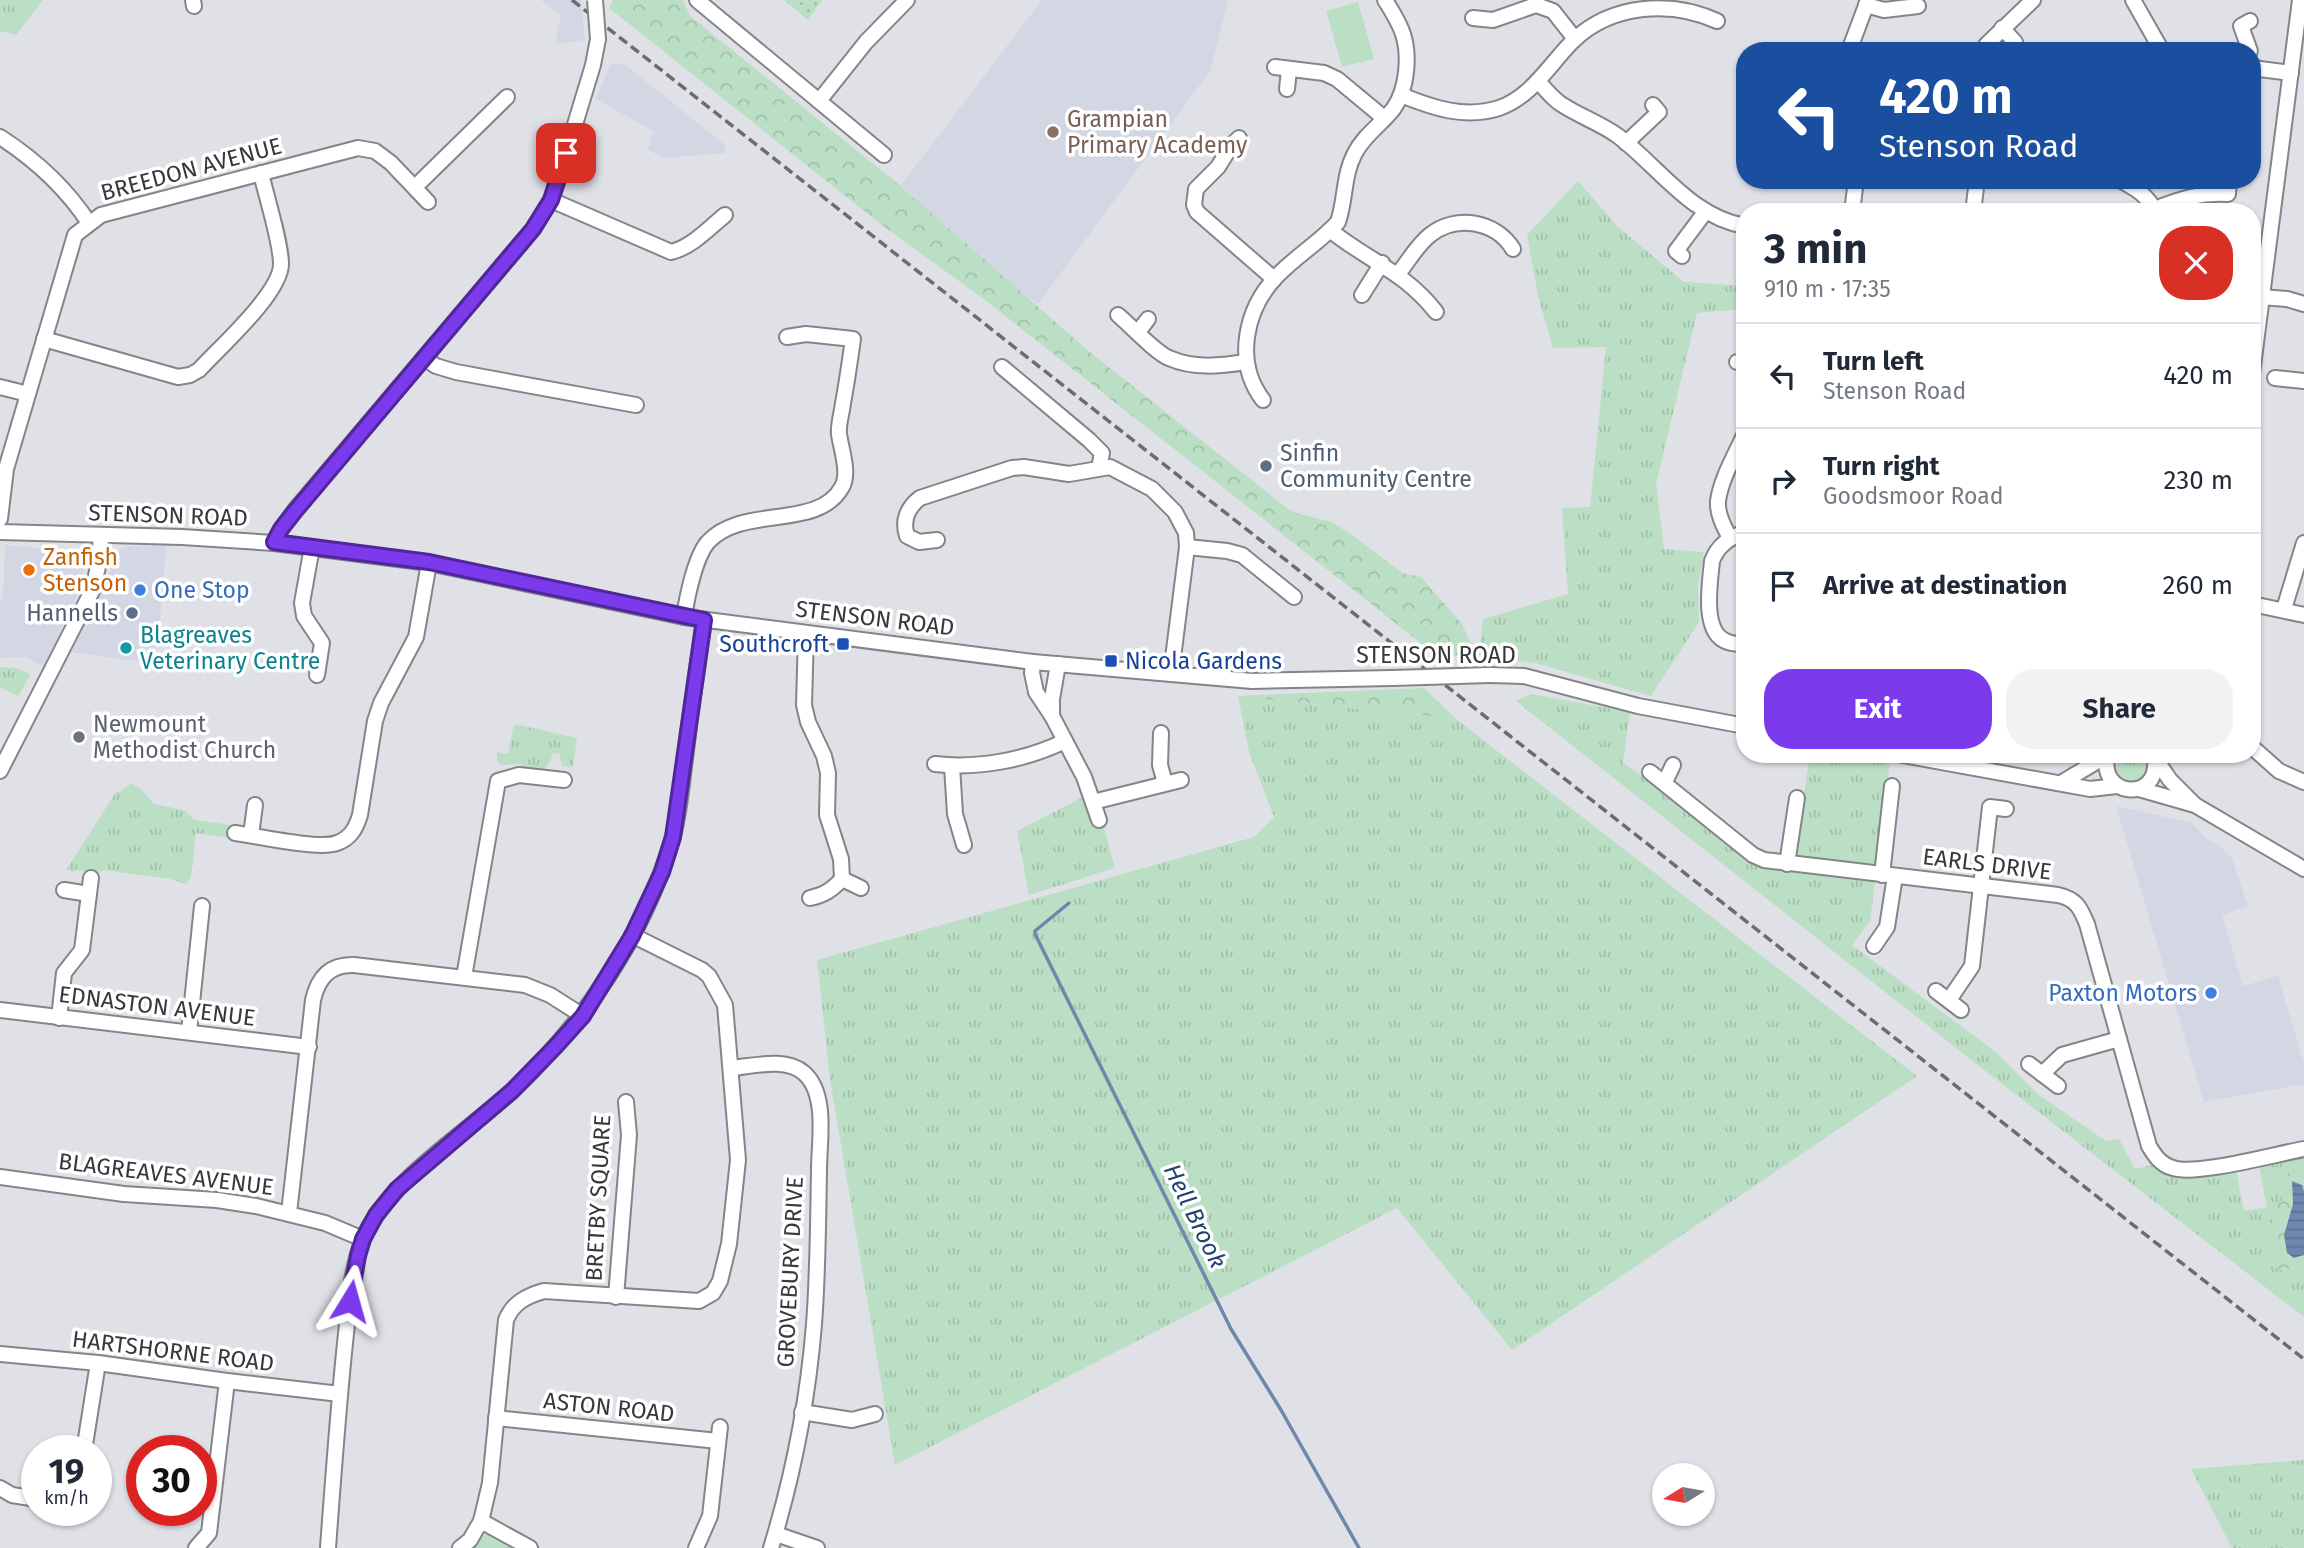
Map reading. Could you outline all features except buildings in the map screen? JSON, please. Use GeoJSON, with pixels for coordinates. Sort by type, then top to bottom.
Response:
{"type":"FeatureCollection","features":[{"type":"Feature","properties":{"kind":"street"},"geometry":{"type":"LineString","coordinates":[[274,542],[296,510],[533,229],[551,200],[593,65],[598,39],[595,0]]}},
{"type":"Feature","properties":{"kind":"street"},"geometry":{"type":"LineString","coordinates":[[697,0],[884,155]]}},
{"type":"Feature","properties":{"kind":"street"},"geometry":{"type":"LineString","coordinates":[[819,102],[866,42],[907,0]]}},
{"type":"Feature","properties":{"kind":"street"},"geometry":{"type":"LineString","coordinates":[[1263,400],[1250,380],[1246,362],[1245,339],[1258,306],[1274,279],[1338,222],[1345,181],[1356,151],[1401,94],[1407,65],[1405,38],[1385,0]]}},
{"type":"Feature","properties":{"kind":"street"},"geometry":{"type":"LineString","coordinates":[[2133,0],[2157,42]]}},
{"type":"Feature","properties":{"kind":"street"},"geometry":{"type":"LineString","coordinates":[[2261,304],[2300,0]]}},
{"type":"Feature","properties":{"kind":"street"},"geometry":{"type":"LineString","coordinates":[[1401,94],[1448,112],[1484,111],[1501,107],[1516,99],[1538,81],[1575,39],[1613,14],[1663,2],[1702,11],[1717,21]]}},
{"type":"Feature","properties":{"kind":"street"},"geometry":{"type":"LineString","coordinates":[[1989,42],[2026,2]]}},
{"type":"Feature","properties":{"kind":"street"},"geometry":{"type":"LineString","coordinates":[[1852,42],[1867,3],[1884,9],[1918,6]]}},
{"type":"Feature","properties":{"kind":"street"},"geometry":{"type":"LineString","coordinates":[[1473,18],[1493,20],[1536,5],[1553,11],[1575,39]]}},
{"type":"Feature","properties":{"kind":"street"},"geometry":{"type":"LineString","coordinates":[[2248,42],[2241,26],[2250,21]]}},
{"type":"Feature","properties":{"kind":"street"},"geometry":{"type":"LineString","coordinates":[[2002,28],[2015,42]]}},
{"type":"Feature","properties":{"kind":"street"},"geometry":{"type":"LineString","coordinates":[[1287,89],[1282,69],[1324,73],[1338,79],[1384,118]]}},
{"type":"Feature","properties":{"kind":"street"},"geometry":{"type":"LineString","coordinates":[[2261,69],[2291,73]]}},
{"type":"Feature","properties":{"kind":"street"},"geometry":{"type":"LineString","coordinates":[[1538,81],[1562,105],[1599,123],[1626,143],[1665,180],[1706,211],[1736,225]]}},
{"type":"Feature","properties":{"kind":"street"},"geometry":{"type":"LineString","coordinates":[[415,187],[507,97]]}},
{"type":"Feature","properties":{"kind":"street"},"geometry":{"type":"LineString","coordinates":[[1626,143],[1659,112],[1653,105]]}},
{"type":"Feature","properties":{"kind":"street"},"geometry":{"type":"LineString","coordinates":[[0,136],[54,180],[74,200],[89,223]]}},
{"type":"Feature","properties":{"kind":"street"},"geometry":{"type":"LineString","coordinates":[[1239,138],[1218,167],[1196,190],[1194,205],[1197,212],[1274,279]]}},
{"type":"Feature","properties":{"kind":"street","name":"BREEDON AVENUE"},"geometry":{"type":"LineString","coordinates":[[0,519],[6,469],[75,235],[89,223],[101,215],[358,148],[375,151],[391,163],[428,202]]}},
{"type":"Feature","properties":{"kind":"street"},"geometry":{"type":"LineString","coordinates":[[44,339],[178,377],[199,370],[267,297],[277,282],[281,264],[261,173]]}},
{"type":"Feature","properties":{"kind":"street"},"geometry":{"type":"LineString","coordinates":[[2135,189],[2150,203]]}},
{"type":"Feature","properties":{"kind":"street"},"geometry":{"type":"LineString","coordinates":[[2172,203],[2184,198],[2215,193],[2228,194],[2228,189]]}},
{"type":"Feature","properties":{"kind":"street"},"geometry":{"type":"LineString","coordinates":[[551,200],[671,252],[693,243],[725,215]]}},
{"type":"Feature","properties":{"kind":"street"},"geometry":{"type":"LineString","coordinates":[[1682,256],[1676,251],[1706,211]]}},
{"type":"Feature","properties":{"kind":"street"},"geometry":{"type":"LineString","coordinates":[[1398,274],[1428,236],[1441,228],[1462,223],[1490,227],[1506,237],[1513,249]]}},
{"type":"Feature","properties":{"kind":"street"},"geometry":{"type":"LineString","coordinates":[[1330,230],[1347,244],[1398,274],[1436,312]]}},
{"type":"Feature","properties":{"kind":"street"},"geometry":{"type":"LineString","coordinates":[[1362,295],[1381,263]]}},
{"type":"Feature","properties":{"kind":"street"},"geometry":{"type":"LineString","coordinates":[[2262,296],[2304,304]]}},
{"type":"Feature","properties":{"kind":"street"},"geometry":{"type":"LineString","coordinates":[[1118,315],[1167,358],[1196,366],[1246,362]]}},
{"type":"Feature","properties":{"kind":"street"},"geometry":{"type":"LineString","coordinates":[[1138,332],[1148,319]]}},
{"type":"Feature","properties":{"kind":"street"},"geometry":{"type":"LineString","coordinates":[[684,617],[691,581],[707,543],[740,522],[803,512],[822,506],[836,496],[844,483],[839,432],[853,339],[806,334],[787,337]]}},
{"type":"Feature","properties":{"kind":"street"},"geometry":{"type":"LineString","coordinates":[[424,358],[436,366],[456,372],[636,405]]}},
{"type":"Feature","properties":{"kind":"street"},"geometry":{"type":"LineString","coordinates":[[1002,367],[1102,453],[1099,468]]}},
{"type":"Feature","properties":{"kind":"street"},"geometry":{"type":"LineString","coordinates":[[2274,378],[2304,382]]}},
{"type":"Feature","properties":{"kind":"street"},"geometry":{"type":"LineString","coordinates":[[0,387],[28,394]]}},
{"type":"Feature","properties":{"kind":"street"},"geometry":{"type":"LineString","coordinates":[[1730,538],[1721,521],[1718,503],[1736,454]]}},
{"type":"Feature","properties":{"kind":"street"},"geometry":{"type":"LineString","coordinates":[[937,540],[919,542],[907,536],[906,517],[911,505],[920,498],[1012,468],[1024,467],[1069,474],[1110,467],[1152,489],[1175,512],[1186,533],[1187,547],[1171,674]]}},
{"type":"Feature","properties":{"kind":"street","name":"STENSON ROAD"},"geometry":{"type":"LineString","coordinates":[[0,532],[171,536],[274,542],[429,562],[684,617],[1032,662],[1252,681],[1524,676],[1638,706],[1736,724]]}},
{"type":"Feature","properties":{"kind":"street"},"geometry":{"type":"LineString","coordinates":[[0,771],[93,589],[101,536]]}},
{"type":"Feature","properties":{"kind":"street"},"geometry":{"type":"LineString","coordinates":[[1736,536],[1720,547],[1712,561],[1710,619],[1716,635],[1727,642],[1736,643]]}},
{"type":"Feature","properties":{"kind":"street"},"geometry":{"type":"LineString","coordinates":[[2284,609],[2304,543]]}},
{"type":"Feature","properties":{"kind":"street"},"geometry":{"type":"LineString","coordinates":[[312,547],[302,603],[304,616],[322,643],[317,675]]}},
{"type":"Feature","properties":{"kind":"street"},"geometry":{"type":"LineString","coordinates":[[1187,547],[1242,555],[1294,597]]}},
{"type":"Feature","properties":{"kind":"street"},"geometry":{"type":"LineString","coordinates":[[235,833],[330,845],[345,839],[356,828],[375,721],[381,703],[415,637],[429,562]]}},
{"type":"Feature","properties":{"kind":"street"},"geometry":{"type":"LineString","coordinates":[[2261,605],[2304,615]]}},
{"type":"Feature","properties":{"kind":"street"},"geometry":{"type":"LineString","coordinates":[[328,1548],[352,1278],[363,1239],[376,1215],[397,1189],[512,1091],[583,1016],[632,936],[662,872],[673,837],[704,620]]}},
{"type":"Feature","properties":{"kind":"street"},"geometry":{"type":"LineString","coordinates":[[806,633],[804,705],[828,773],[827,815],[841,859],[842,879],[832,890],[810,898]]}},
{"type":"Feature","properties":{"kind":"street"},"geometry":{"type":"LineString","coordinates":[[1032,662],[1036,692],[1052,716],[1084,777],[1099,820]]}},
{"type":"Feature","properties":{"kind":"street"},"geometry":{"type":"LineString","coordinates":[[1052,716],[1058,664]]}},
{"type":"Feature","properties":{"kind":"street"},"geometry":{"type":"LineString","coordinates":[[1161,733],[1160,765],[1165,783]]}},
{"type":"Feature","properties":{"kind":"street"},"geometry":{"type":"LineString","coordinates":[[935,764],[952,766],[1032,755],[1065,741]]}},
{"type":"Feature","properties":{"kind":"street"},"geometry":{"type":"LineString","coordinates":[[2261,755],[2279,771],[2304,782]]}},
{"type":"Feature","properties":{"kind":"street"},"geometry":{"type":"LineString","coordinates":[[1945,763],[2090,789],[2117,786],[2128,790],[2139,789],[2195,805],[2304,869]]}},
{"type":"Feature","properties":{"kind":"street"},"geometry":{"type":"LineString","coordinates":[[2061,783],[2094,763]]}},
{"type":"Feature","properties":{"kind":"street"},"geometry":{"type":"LineString","coordinates":[[2106,763],[2108,776],[2117,786]]}},
{"type":"Feature","properties":{"kind":"street"},"geometry":{"type":"LineString","coordinates":[[2139,789],[2154,776],[2154,763]]}},
{"type":"Feature","properties":{"kind":"street"},"geometry":{"type":"LineString","coordinates":[[2159,763],[2170,780],[2195,805]]}},
{"type":"Feature","properties":{"kind":"street"},"geometry":{"type":"LineString","coordinates":[[1665,782],[1673,765]]}},
{"type":"Feature","properties":{"kind":"street"},"geometry":{"type":"LineString","coordinates":[[952,766],[955,814],[962,846]]}},
{"type":"Feature","properties":{"kind":"street","name":"EARLS DRIVE"},"geometry":{"type":"LineString","coordinates":[[1650,772],[1753,855],[1764,860],[2058,895],[2073,900],[2087,924],[2149,1146],[2161,1163],[2190,1171],[2304,1149]]}},
{"type":"Feature","properties":{"kind":"street"},"geometry":{"type":"LineString","coordinates":[[464,977],[498,782],[519,775],[564,780]]}},
{"type":"Feature","properties":{"kind":"street"},"geometry":{"type":"LineString","coordinates":[[1093,802],[1181,779]]}},
{"type":"Feature","properties":{"kind":"street"},"geometry":{"type":"LineString","coordinates":[[1874,946],[1887,927],[1892,786]]}},
{"type":"Feature","properties":{"kind":"street"},"geometry":{"type":"LineString","coordinates":[[1787,864],[1797,798]]}},
{"type":"Feature","properties":{"kind":"street"},"geometry":{"type":"LineString","coordinates":[[251,835],[255,805]]}},
{"type":"Feature","properties":{"kind":"street"},"geometry":{"type":"LineString","coordinates":[[1949,1000],[1972,965],[1990,807],[2006,809]]}},
{"type":"Feature","properties":{"kind":"street"},"geometry":{"type":"LineString","coordinates":[[59,1018],[64,973],[82,950],[91,878]]}},
{"type":"Feature","properties":{"kind":"street"},"geometry":{"type":"LineString","coordinates":[[842,879],[861,888]]}},
{"type":"Feature","properties":{"kind":"street"},"geometry":{"type":"LineString","coordinates":[[64,890],[89,894]]}},
{"type":"Feature","properties":{"kind":"street"},"geometry":{"type":"LineString","coordinates":[[189,1032],[202,906]]}},
{"type":"Feature","properties":{"kind":"street"},"geometry":{"type":"LineString","coordinates":[[460,1548],[470,1540],[481,1521],[490,1483],[506,1320],[515,1306],[533,1294],[544,1291],[699,1301],[713,1293],[720,1281],[729,1244],[738,1160],[725,1005],[709,976],[632,936]]}},
{"type":"Feature","properties":{"kind":"street"},"geometry":{"type":"LineString","coordinates":[[289,1213],[313,1000],[318,984],[335,968],[354,965],[525,985],[550,995],[583,1016]]}},
{"type":"Feature","properties":{"kind":"street"},"geometry":{"type":"LineString","coordinates":[[1936,990],[1961,1010]]}},
{"type":"Feature","properties":{"kind":"street","name":"EDNASTON AVENUE"},"geometry":{"type":"LineString","coordinates":[[0,1010],[309,1046]]}},
{"type":"Feature","properties":{"kind":"street"},"geometry":{"type":"LineString","coordinates":[[2042,1074],[2062,1055],[2119,1038]]}},
{"type":"Feature","properties":{"kind":"street","name":"GROVEBURY DRIVE"},"geometry":{"type":"LineString","coordinates":[[732,1068],[775,1064],[796,1068],[806,1074],[817,1097],[819,1117],[818,1262],[814,1328],[802,1412],[774,1541]]}},
{"type":"Feature","properties":{"kind":"street"},"geometry":{"type":"LineString","coordinates":[[2029,1064],[2058,1086]]}},
{"type":"Feature","properties":{"kind":"street","name":"BRETBY SQUARE"},"geometry":{"type":"LineString","coordinates":[[616,1297],[629,1135],[626,1102]]}},
{"type":"Feature","properties":{"kind":"street","name":"BLAGREAVES AVENUE"},"geometry":{"type":"LineString","coordinates":[[0,1177],[124,1194],[217,1200],[289,1213],[325,1223],[363,1239]]}},
{"type":"Feature","properties":{"kind":"street","name":"HARTSHORNE ROAD"},"geometry":{"type":"LineString","coordinates":[[0,1354],[97,1363],[340,1394]]}},
{"type":"Feature","properties":{"kind":"street"},"geometry":{"type":"LineString","coordinates":[[87,1435],[97,1363]]}},
{"type":"Feature","properties":{"kind":"street"},"geometry":{"type":"LineString","coordinates":[[196,1548],[209,1533],[227,1381]]}},
{"type":"Feature","properties":{"kind":"street"},"geometry":{"type":"LineString","coordinates":[[802,1412],[852,1420],[875,1414]]}},
{"type":"Feature","properties":{"kind":"street","name":"ASTON ROAD"},"geometry":{"type":"LineString","coordinates":[[496,1418],[719,1434],[710,1516],[696,1548]]}},
{"type":"Feature","properties":{"kind":"street"},"geometry":{"type":"LineString","coordinates":[[0,1488],[21,1496]]}},
{"type":"Feature","properties":{"kind":"street"},"geometry":{"type":"LineString","coordinates":[[481,1521],[530,1548]]}},
{"type":"Feature","properties":{"kind":"street"},"geometry":{"type":"LineString","coordinates":[[774,1541],[817,1548]]}},
{"type":"Feature","properties":{"kind":"shaded area"},"geometry":{"type":"Polygon","coordinates":[[[541,0],[581,0],[585,40],[555,44],[561,15],[541,0]]]}},
{"type":"Feature","properties":{"kind":"shaded area","name":"Grampian Primary Academy"},"geometry":{"type":"Polygon","coordinates":[[[1042,0],[1228,0],[1210,71],[1038,304],[895,193],[1042,0]]]}},
{"type":"Feature","properties":{"kind":"shaded area"},"geometry":{"type":"Polygon","coordinates":[[[623,63],[725,145],[725,153],[662,158],[648,149],[653,131],[596,99],[610,65],[623,63]]]}},
{"type":"Feature","properties":{"kind":"shaded area"},"geometry":{"type":"Polygon","coordinates":[[[5,545],[69,551],[80,559],[84,570],[82,585],[44,667],[25,657],[0,658],[0,603],[3,595],[5,545]]]}},
{"type":"Feature","properties":{"kind":"shaded area"},"geometry":{"type":"Polygon","coordinates":[[[127,546],[166,546],[158,643],[150,663],[72,652],[120,550],[127,546]]]}},
{"type":"Feature","properties":{"kind":"shaded area"},"geometry":{"type":"Polygon","coordinates":[[[2116,806],[2192,823],[2232,858],[2248,906],[2222,915],[2243,986],[2278,976],[2304,1064],[2304,1084],[2204,1102],[2116,806]]]}},
{"type":"Feature","properties":{"kind":"green space"},"geometry":{"type":"Polygon","coordinates":[[[0,0],[43,0],[16,35],[0,31],[0,0]]]}},
{"type":"Feature","properties":{"kind":"green space"},"geometry":{"type":"Polygon","coordinates":[[[613,0],[683,0],[690,16],[897,183],[1091,353],[1288,509],[1332,522],[1402,573],[1421,577],[1462,624],[1476,656],[1436,655],[981,297],[883,226],[609,8],[613,0]]]}},
{"type":"Feature","properties":{"kind":"green space"},"geometry":{"type":"Polygon","coordinates":[[[784,0],[822,0],[808,20],[784,0]]]}},
{"type":"Feature","properties":{"kind":"green space"},"geometry":{"type":"Polygon","coordinates":[[[1358,2],[1374,59],[1342,67],[1326,11],[1358,2]]]}},
{"type":"Feature","properties":{"kind":"green space"},"geometry":{"type":"Polygon","coordinates":[[[1578,181],[1618,227],[1684,282],[1736,285],[1736,310],[1697,313],[1656,484],[1664,549],[1704,552],[1698,586],[1699,622],[1651,696],[1535,663],[1479,655],[1483,619],[1568,594],[1562,508],[1590,507],[1606,347],[1553,348],[1538,296],[1527,235],[1578,181]]]}},
{"type":"Feature","properties":{"kind":"green space"},"geometry":{"type":"Polygon","coordinates":[[[0,667],[15,668],[31,674],[18,696],[0,687],[0,667]]]}},
{"type":"Feature","properties":{"kind":"green space"},"geometry":{"type":"Polygon","coordinates":[[[1424,688],[1456,719],[1238,696],[1424,688]]]}},
{"type":"Feature","properties":{"kind":"green space"},"geometry":{"type":"Polygon","coordinates":[[[1531,694],[1630,712],[1623,763],[1664,790],[1760,864],[1793,869],[1809,763],[1890,763],[1870,921],[1852,945],[1997,1053],[2039,1095],[2106,1141],[2119,1139],[2135,1169],[2152,1165],[2172,1174],[2235,1165],[2244,1211],[2267,1207],[2258,1161],[2304,1150],[2304,1165],[2291,1167],[2284,1182],[2283,1198],[2274,1209],[2269,1222],[2273,1266],[2281,1270],[2304,1265],[2304,1317],[1984,1070],[1516,701],[1531,694]]]}},
{"type":"Feature","properties":{"kind":"green space"},"geometry":{"type":"Polygon","coordinates":[[[1238,696],[1456,719],[1917,1076],[1512,1350],[1397,1208],[895,1465],[830,1079],[817,960],[1254,837],[1274,817],[1249,752],[1238,696]]]}},
{"type":"Feature","properties":{"kind":"green space"},"geometry":{"type":"Polygon","coordinates":[[[514,724],[577,738],[573,767],[562,766],[559,753],[552,754],[544,770],[523,767],[522,764],[501,765],[497,752],[508,754],[514,724]]]}},
{"type":"Feature","properties":{"kind":"green space"},"geometry":{"type":"Polygon","coordinates":[[[2118,763],[2146,763],[2146,773],[2138,781],[2126,781],[2118,773],[2118,763]]]}},
{"type":"Feature","properties":{"kind":"green space"},"geometry":{"type":"Polygon","coordinates":[[[131,783],[142,790],[154,804],[184,810],[195,820],[231,825],[230,838],[196,833],[191,877],[186,884],[170,879],[104,870],[99,873],[73,872],[67,869],[116,792],[131,783]]]}},
{"type":"Feature","properties":{"kind":"green space"},"geometry":{"type":"Polygon","coordinates":[[[1083,797],[1094,828],[1104,827],[1115,868],[1029,895],[1017,831],[1083,797]]]}},
{"type":"Feature","properties":{"kind":"green space"},"geometry":{"type":"Polygon","coordinates":[[[2304,1165],[2304,1191],[2302,1185],[2292,1181],[2293,1204],[2284,1235],[2294,1258],[2304,1255],[2304,1265],[2281,1270],[2273,1266],[2269,1222],[2274,1209],[2283,1198],[2284,1182],[2291,1167],[2304,1165]]]}},
{"type":"Feature","properties":{"kind":"green space"},"geometry":{"type":"Polygon","coordinates":[[[2304,1460],[2304,1548],[2232,1548],[2191,1469],[2304,1460]]]}},
{"type":"Feature","properties":{"kind":"green space"},"geometry":{"type":"Polygon","coordinates":[[[490,1533],[517,1548],[468,1548],[478,1538],[490,1533]]]}},
{"type":"Feature","properties":{"kind":"water"},"geometry":{"type":"Polygon","coordinates":[[[2292,1181],[2302,1185],[2304,1191],[2304,1255],[2294,1258],[2287,1253],[2284,1235],[2293,1204],[2292,1181]]]}},
{"type":"Feature","properties":{"kind":"waterway","name":"Hell Brook"},"geometry":{"type":"LineString","coordinates":[[1069,903],[1035,931],[1035,934],[1231,1329],[1281,1410],[1359,1548]]}},
{"type":"Feature","properties":{"kind":"railway"},"geometry":{"type":"LineString","coordinates":[[572,0],[2304,1359]]}},
{"type":"Feature","properties":{"kind":"place","name":"Grampian Primary Academy"},"geometry":{"type":"Point","coordinates":[1053,132]}},
{"type":"Feature","properties":{"kind":"place","name":"Sinfin Community Centre"},"geometry":{"type":"Point","coordinates":[1266,466]}},
{"type":"Feature","properties":{"kind":"place","name":"Zanfish Stenson"},"geometry":{"type":"Point","coordinates":[29,570]}},
{"type":"Feature","properties":{"kind":"place","name":"One Stop"},"geometry":{"type":"Point","coordinates":[140,590]}},
{"type":"Feature","properties":{"kind":"place","name":"Hannells"},"geometry":{"type":"Point","coordinates":[132,613]}},
{"type":"Feature","properties":{"kind":"place","name":"Southcroft"},"geometry":{"type":"Point","coordinates":[843,644]}},
{"type":"Feature","properties":{"kind":"place","name":"Blagreaves Veterinary Centre"},"geometry":{"type":"Point","coordinates":[126,648]}},
{"type":"Feature","properties":{"kind":"place","name":"Nicola Gardens"},"geometry":{"type":"Point","coordinates":[1111,661]}},
{"type":"Feature","properties":{"kind":"place","name":"Newmount Methodist Church"},"geometry":{"type":"Point","coordinates":[79,737]}},
{"type":"Feature","properties":{"kind":"place","name":"Paxton Motors"},"geometry":{"type":"Point","coordinates":[2211,993]}},
{"type":"Feature","properties":{"kind":"route"},"geometry":{"type":"LineString","coordinates":[[350,1301],[354,1268],[363,1239],[376,1215],[397,1189],[512,1091],[583,1016],[632,936],[662,872],[673,837],[704,620],[429,562],[274,542],[296,510],[533,229],[551,200],[566,153]]}}]}
